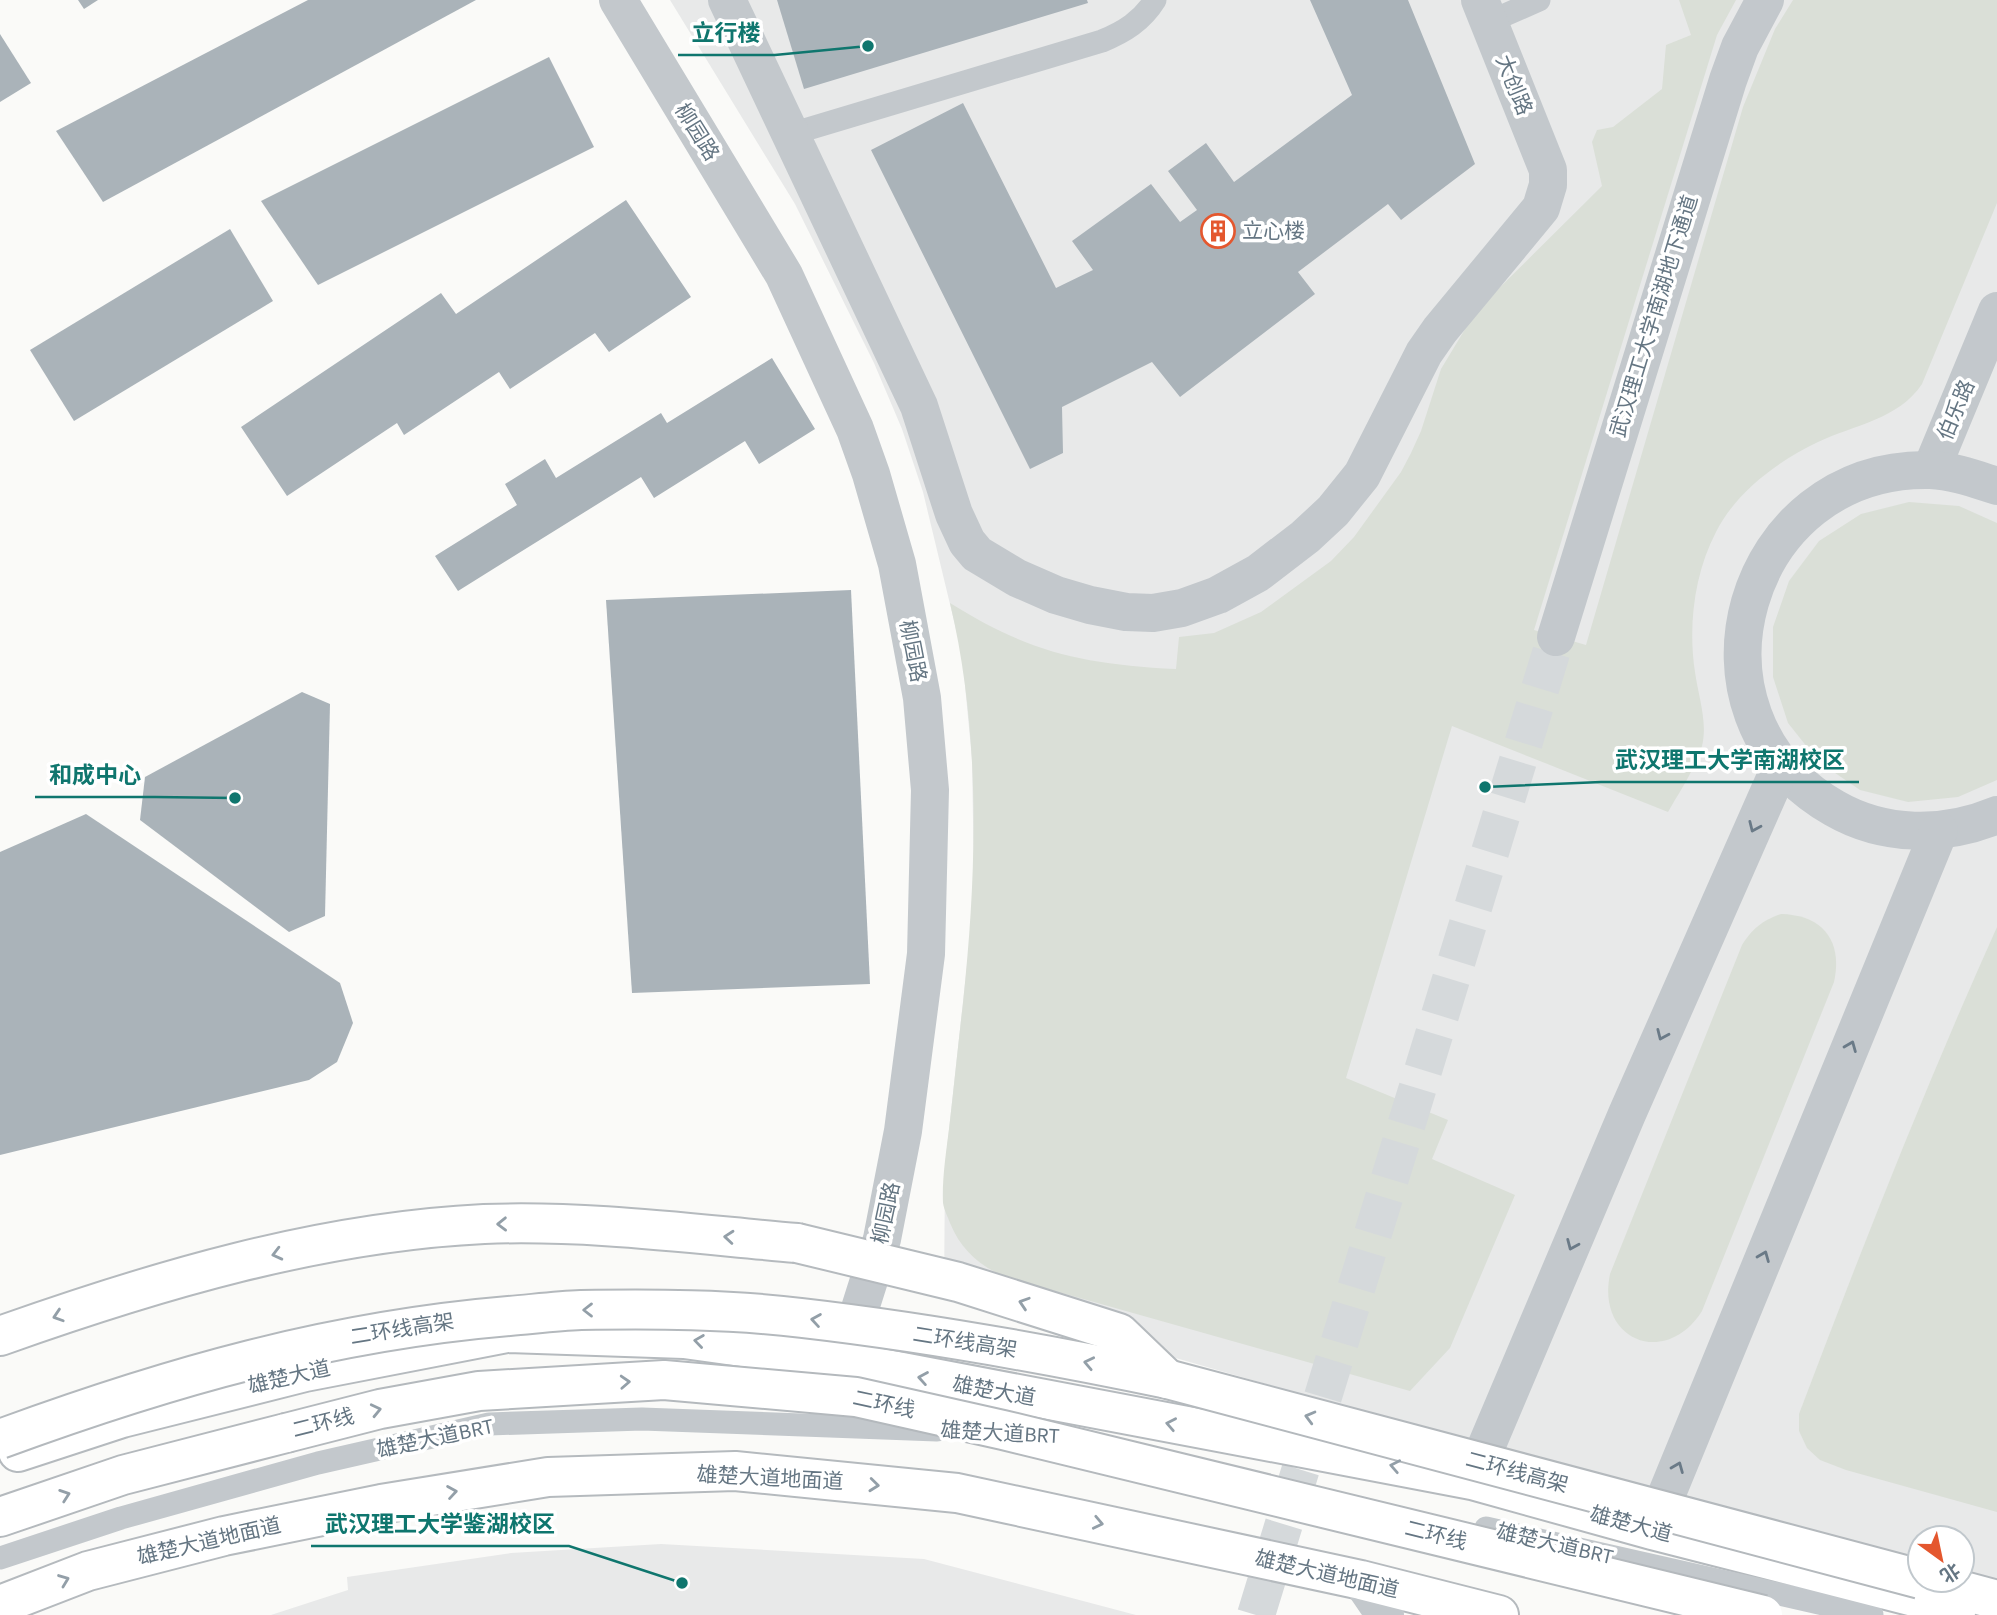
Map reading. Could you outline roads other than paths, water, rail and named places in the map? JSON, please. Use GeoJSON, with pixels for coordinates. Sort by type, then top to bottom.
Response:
{"type":"FeatureCollection","features":[{"type":"Feature","properties":{"kind":"main road"},"geometry":{"type":"LineString","coordinates":[[0,1336],[166,1283],[294,1250],[401,1231],[484,1224],[569,1224],[797,1243],[958,1282],[1119,1333],[1167,1379]]}},
{"type":"Feature","properties":{"kind":"main road","name":"二环线高架"},"geometry":{"type":"LineString","coordinates":[[0,1439],[98,1403],[219,1366],[349,1337],[456,1320],[578,1310],[695,1311],[800,1318],[1057,1356],[1167,1379],[1906,1576]]}},
{"type":"Feature","properties":{"kind":"main road","name":"雄楚大道"},"geometry":{"type":"LineString","coordinates":[[0,1457],[122,1418],[292,1376],[508,1333],[684,1339],[844,1362],[1472,1480],[1652,1530],[1983,1615]]}},
{"type":"Feature","properties":{"kind":"main road","name":"二环线"},"geometry":{"type":"LineString","coordinates":[[0,1517],[123,1475],[380,1409],[479,1391],[664,1380],[856,1396],[1763,1615]]}},
{"type":"Feature","properties":{"kind":"main road","name":"雄楚大道地面道"},"geometry":{"type":"LineString","coordinates":[[0,1605],[88,1571],[224,1536],[381,1504],[548,1477],[735,1471],[957,1493],[1361,1580],[1499,1615]]}},
{"type":"Feature","properties":{"kind":"main road","name":"二环线高架"},"geometry":{"type":"LineString","coordinates":[[1974,1594],[1997,1600]]}},
{"type":"Feature","properties":{"kind":"street","name":"柳园路"},"geometry":{"type":"LineString","coordinates":[[618,0],[785,275],[855,429],[897,564],[922,698],[930,790],[926,954],[903,1131],[882,1239],[844,1362]]}},
{"type":"Feature","properties":{"kind":"street"},"geometry":{"type":"LineString","coordinates":[[727,0],[791,134]]}},
{"type":"Feature","properties":{"kind":"street","name":"武汉理工大学南湖地下通道"},"geometry":{"type":"LineString","coordinates":[[1556,637],[1728,80],[1740,47],[1765,0]]}},
{"type":"Feature","properties":{"kind":"street","name":"大创路"},"geometry":{"type":"LineString","coordinates":[[791,134],[919,406],[954,514],[967,542],[977,554],[1017,578],[1056,595],[1126,612],[1153,613],[1182,608],[1218,595],[1258,573],[1305,537],[1333,511],[1362,475],[1423,353],[1473,287],[1541,208],[1548,185],[1548,170],[1484,11]]}},
{"type":"Feature","properties":{"kind":"street","name":"伯乐路"},"geometry":{"type":"LineString","coordinates":[[1931,470],[1997,312]]}},
{"type":"Feature","properties":{"kind":"street"},"geometry":{"type":"LineString","coordinates":[[1997,486],[1968,476],[1931,470],[1889,473],[1850,486],[1814,507],[1784,536],[1761,570],[1747,609],[1741,650],[1746,691],[1759,730],[1781,765],[1813,796],[1851,818],[1894,830],[1939,831],[1974,825],[1997,815]]}},
{"type":"Feature","properties":{"kind":"street"},"geometry":{"type":"LineString","coordinates":[[1472,1480],[1627,1114],[1781,765]]}},
{"type":"Feature","properties":{"kind":"street"},"geometry":{"type":"LineString","coordinates":[[1652,1530],[1939,831]]}},
{"type":"Feature","properties":{"kind":"street"},"geometry":{"type":"LineString","coordinates":[[1361,1580],[1385,1615]]}},
{"type":"Feature","properties":{"kind":"lane"},"geometry":{"type":"LineString","coordinates":[[791,134],[1102,41],[1122,33],[1134,24],[1155,0]]}},
{"type":"Feature","properties":{"kind":"lane"},"geometry":{"type":"LineString","coordinates":[[1484,11],[1539,0]]}},
{"type":"Feature","properties":{"kind":"lane","name":"雄楚大道BRT"},"geometry":{"type":"LineString","coordinates":[[0,1558],[121,1518],[292,1471],[489,1424],[656,1419],[1081,1437],[1872,1615]]}},
{"type":"Feature","properties":{"kind":"tunnel"},"geometry":{"type":"LineString","coordinates":[[1256,1615],[1556,637]]}},
{"type":"Feature","properties":{"kind":"place","name":"立行楼"},"geometry":{"type":"Point","coordinates":[868,46]}},
{"type":"Feature","properties":{"kind":"place","name":"立心楼"},"geometry":{"type":"Point","coordinates":[1218,231]}},
{"type":"Feature","properties":{"kind":"place","name":"武汉理工大学南湖校区"},"geometry":{"type":"Point","coordinates":[1485,787]}},
{"type":"Feature","properties":{"kind":"place","name":"和成中心"},"geometry":{"type":"Point","coordinates":[235,798]}},
{"type":"Feature","properties":{"kind":"place","name":"武汉理工大学鉴湖校区"},"geometry":{"type":"Point","coordinates":[682,1583]}}]}
